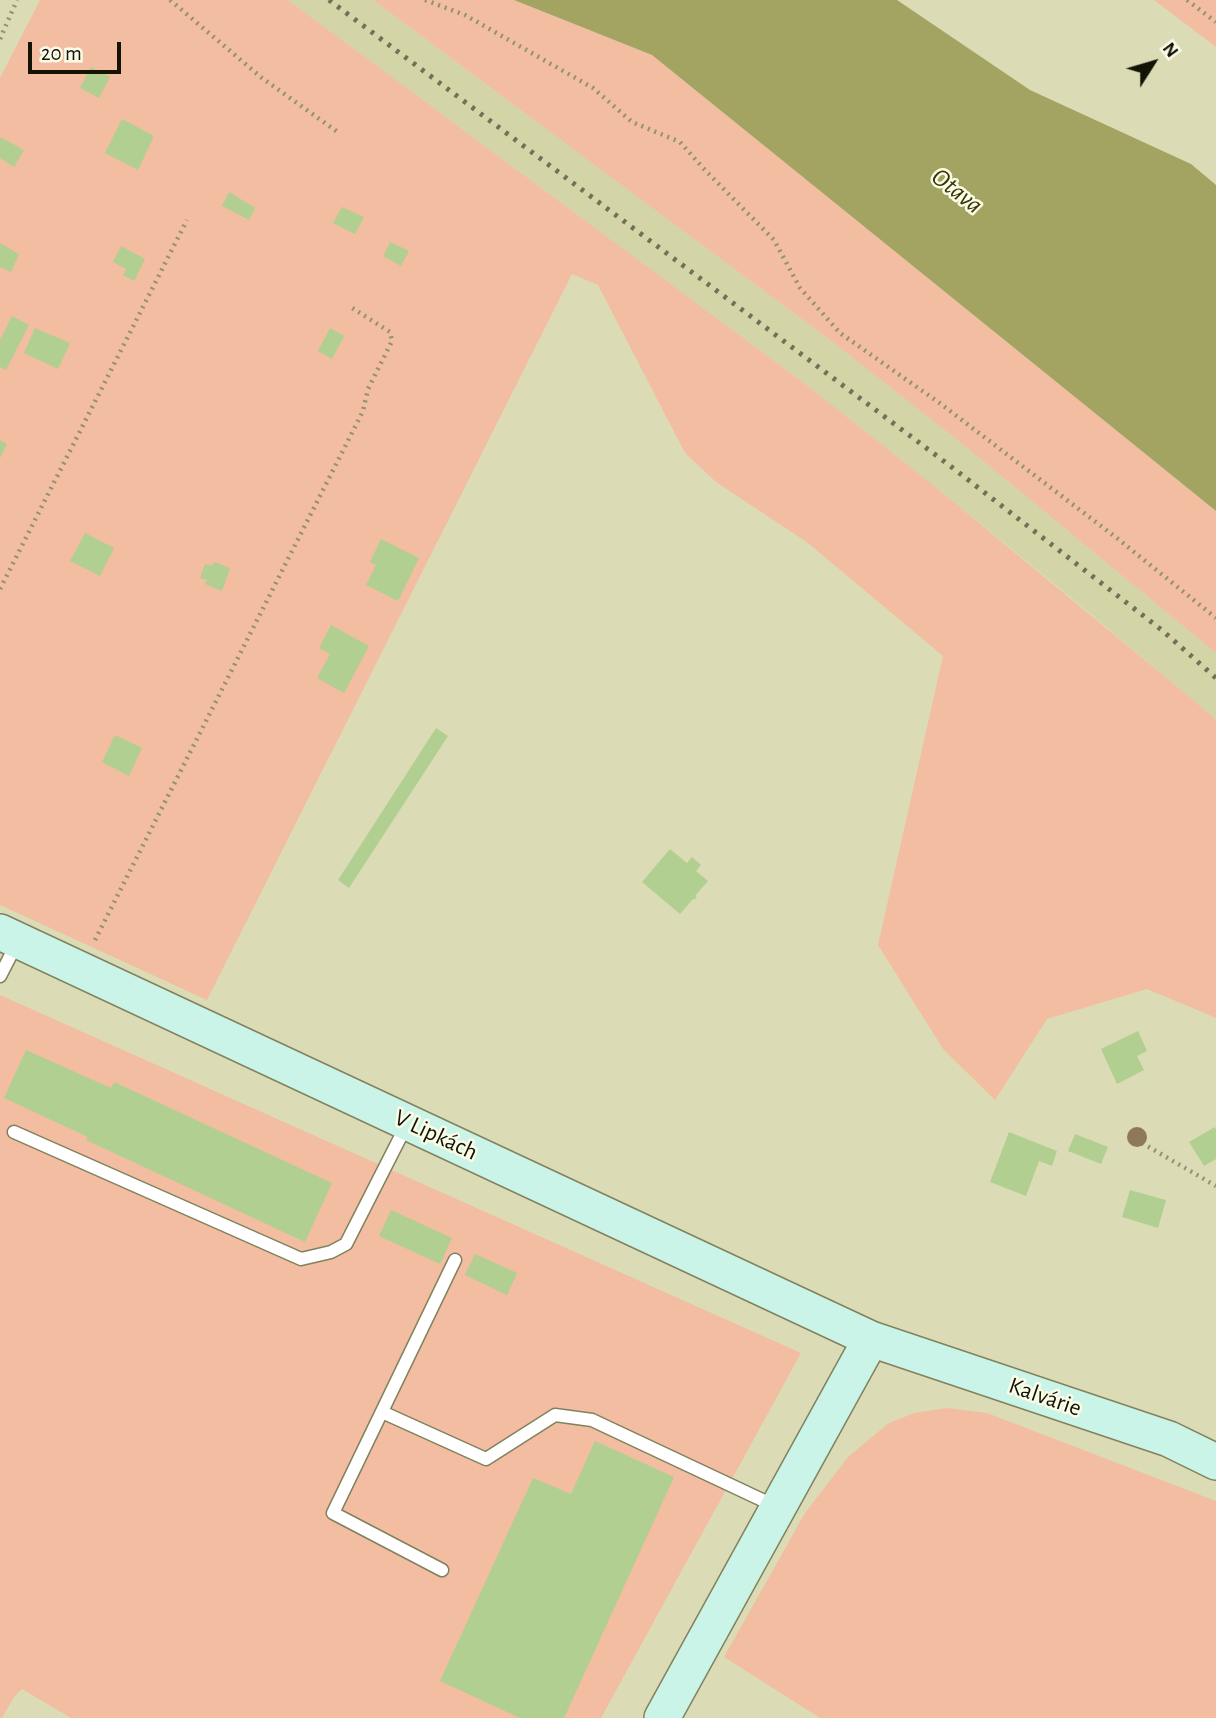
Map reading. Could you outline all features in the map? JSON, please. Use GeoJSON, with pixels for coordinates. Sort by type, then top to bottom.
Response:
{"type":"FeatureCollection","features":[{"type":"Feature","properties":{"kind":"street","name":"V Lipkách"},"geometry":{"type":"LineString","coordinates":[[9,936],[871,1339]]}},
{"type":"Feature","properties":{"kind":"street","name":"Kalvárie"},"geometry":{"type":"LineString","coordinates":[[871,1339],[1169,1439],[1216,1462]]}},
{"type":"Feature","properties":{"kind":"street"},"geometry":{"type":"LineString","coordinates":[[662,1718],[871,1339]]}},
{"type":"Feature","properties":{"kind":"lane"},"geometry":{"type":"LineString","coordinates":[[0,976],[9,936]]}},
{"type":"Feature","properties":{"kind":"lane"},"geometry":{"type":"LineString","coordinates":[[14,1132],[301,1259],[331,1252],[346,1244],[408,1122]]}},
{"type":"Feature","properties":{"kind":"lane"},"geometry":{"type":"LineString","coordinates":[[442,1570],[333,1514],[455,1260]]}},
{"type":"Feature","properties":{"kind":"lane"},"geometry":{"type":"LineString","coordinates":[[382,1412],[486,1460],[555,1415],[592,1420],[778,1508]]}},
{"type":"Feature","properties":{"kind":"path"},"geometry":{"type":"LineString","coordinates":[[0,39],[17,0]]}},
{"type":"Feature","properties":{"kind":"path"},"geometry":{"type":"LineString","coordinates":[[170,0],[262,78],[339,133]]}},
{"type":"Feature","properties":{"kind":"path"},"geometry":{"type":"LineString","coordinates":[[425,0],[466,15],[593,88],[632,122],[680,142],[774,240],[800,288],[841,333],[1043,482],[1216,618]]}},
{"type":"Feature","properties":{"kind":"path"},"geometry":{"type":"LineString","coordinates":[[1187,0],[1216,22]]}},
{"type":"Feature","properties":{"kind":"path"},"geometry":{"type":"LineString","coordinates":[[0,589],[187,220]]}},
{"type":"Feature","properties":{"kind":"path"},"geometry":{"type":"LineString","coordinates":[[80,970],[345,448],[363,411],[368,389],[392,341],[390,332],[349,306]]}},
{"type":"Feature","properties":{"kind":"path"},"geometry":{"type":"LineString","coordinates":[[1142,1143],[1216,1186]]}},
{"type":"Feature","properties":{"kind":"shaded area"},"geometry":{"type":"Polygon","coordinates":[[[40,0],[288,0],[804,383],[933,485],[1193,700],[1216,720],[1216,1018],[1147,989],[1047,1019],[995,1100],[943,1049],[878,945],[943,656],[808,543],[716,482],[685,453],[598,285],[572,274],[207,1000],[0,905],[0,78],[40,0]]]}},
{"type":"Feature","properties":{"kind":"shaded area"},"geometry":{"type":"Polygon","coordinates":[[[288,0],[373,0],[834,343],[965,446],[1216,653],[1216,720],[1073,599],[804,383],[288,0]]]}},
{"type":"Feature","properties":{"kind":"shaded area"},"geometry":{"type":"Polygon","coordinates":[[[373,0],[514,0],[652,55],[1216,511],[1216,653],[965,446],[834,343],[373,0]]]}},
{"type":"Feature","properties":{"kind":"shaded area"},"geometry":{"type":"Polygon","coordinates":[[[1154,0],[1216,0],[1216,47],[1154,0]]]}},
{"type":"Feature","properties":{"kind":"shaded area"},"geometry":{"type":"Polygon","coordinates":[[[0,995],[801,1353],[601,1718],[71,1718],[22,1689],[0,1718],[0,995]]]}},
{"type":"Feature","properties":{"kind":"shaded area"},"geometry":{"type":"Polygon","coordinates":[[[947,1408],[987,1413],[1216,1501],[1216,1718],[820,1718],[724,1657],[805,1513],[848,1457],[889,1423],[914,1413],[947,1408]]]}},
{"type":"Feature","properties":{"kind":"water","name":"Otava"},"geometry":{"type":"Polygon","coordinates":[[[514,0],[897,0],[1030,90],[1191,164],[1216,185],[1216,511],[652,55],[514,0]]]}},
{"type":"Feature","properties":{"kind":"building"},"geometry":{"type":"Polygon","coordinates":[[[91,67],[110,77],[99,98],[80,88],[91,67]]]}},
{"type":"Feature","properties":{"kind":"building"},"geometry":{"type":"Polygon","coordinates":[[[122,119],[154,136],[138,170],[105,153],[122,119]]]}},
{"type":"Feature","properties":{"kind":"building"},"geometry":{"type":"Polygon","coordinates":[[[0,137],[24,150],[14,167],[0,158],[0,137]]]}},
{"type":"Feature","properties":{"kind":"building"},"geometry":{"type":"Polygon","coordinates":[[[229,192],[255,208],[249,220],[222,206],[229,192]]]}},
{"type":"Feature","properties":{"kind":"building"},"geometry":{"type":"Polygon","coordinates":[[[342,207],[364,217],[355,234],[333,223],[342,207]]]}},
{"type":"Feature","properties":{"kind":"building"},"geometry":{"type":"Polygon","coordinates":[[[390,242],[409,251],[401,266],[383,256],[390,242]]]}},
{"type":"Feature","properties":{"kind":"building"},"geometry":{"type":"Polygon","coordinates":[[[0,243],[19,254],[11,272],[0,267],[0,243]]]}},
{"type":"Feature","properties":{"kind":"building"},"geometry":{"type":"Polygon","coordinates":[[[121,246],[145,259],[134,281],[123,275],[126,269],[113,262],[121,246]]]}},
{"type":"Feature","properties":{"kind":"building"},"geometry":{"type":"Polygon","coordinates":[[[12,316],[29,325],[6,370],[0,367],[0,340],[12,316]]]}},
{"type":"Feature","properties":{"kind":"building"},"geometry":{"type":"Polygon","coordinates":[[[35,328],[70,343],[58,369],[24,353],[35,328]]]}},
{"type":"Feature","properties":{"kind":"building"},"geometry":{"type":"Polygon","coordinates":[[[330,328],[344,336],[332,359],[318,351],[330,328]]]}},
{"type":"Feature","properties":{"kind":"building"},"geometry":{"type":"Polygon","coordinates":[[[0,440],[7,444],[0,458],[0,440]]]}},
{"type":"Feature","properties":{"kind":"building"},"geometry":{"type":"Polygon","coordinates":[[[85,533],[114,548],[100,576],[70,561],[85,533]]]}},
{"type":"Feature","properties":{"kind":"building"},"geometry":{"type":"Polygon","coordinates":[[[381,539],[419,558],[398,601],[366,585],[376,565],[370,562],[381,539]]]}},
{"type":"Feature","properties":{"kind":"building"},"geometry":{"type":"Polygon","coordinates":[[[214,562],[230,568],[222,591],[205,584],[207,580],[200,578],[205,564],[212,566],[214,562]]]}},
{"type":"Feature","properties":{"kind":"building"},"geometry":{"type":"Polygon","coordinates":[[[331,625],[369,646],[344,693],[317,678],[330,654],[319,648],[331,625]]]}},
{"type":"Feature","properties":{"kind":"building"},"geometry":{"type":"Polygon","coordinates":[[[436,728],[448,736],[349,888],[338,880],[436,728]]]}},
{"type":"Feature","properties":{"kind":"building"},"geometry":{"type":"Polygon","coordinates":[[[115,735],[142,748],[129,776],[102,762],[115,735]]]}},
{"type":"Feature","properties":{"kind":"building"},"geometry":{"type":"Polygon","coordinates":[[[670,849],[687,863],[692,857],[701,865],[696,871],[708,881],[680,914],[642,882],[670,849]]]}},
{"type":"Feature","properties":{"kind":"building"},"geometry":{"type":"Polygon","coordinates":[[[1138,1031],[1147,1051],[1137,1056],[1144,1070],[1117,1084],[1101,1049],[1138,1031]]]}},
{"type":"Feature","properties":{"kind":"building"},"geometry":{"type":"Polygon","coordinates":[[[26,1050],[111,1088],[114,1082],[332,1183],[305,1242],[86,1140],[88,1137],[4,1098],[26,1050]]]}},
{"type":"Feature","properties":{"kind":"building"},"geometry":{"type":"Polygon","coordinates":[[[1215,1127],[1216,1159],[1204,1166],[1189,1142],[1215,1127]]]}},
{"type":"Feature","properties":{"kind":"building"},"geometry":{"type":"Polygon","coordinates":[[[1009,1132],[1057,1151],[1052,1166],[1039,1161],[1026,1196],[990,1182],[1009,1132]]]}},
{"type":"Feature","properties":{"kind":"building"},"geometry":{"type":"Polygon","coordinates":[[[1075,1134],[1108,1147],[1101,1164],[1068,1151],[1075,1134]]]}},
{"type":"Feature","properties":{"kind":"building"},"geometry":{"type":"Polygon","coordinates":[[[1130,1190],[1166,1200],[1158,1228],[1122,1217],[1130,1190]]]}},
{"type":"Feature","properties":{"kind":"building"},"geometry":{"type":"Polygon","coordinates":[[[391,1210],[452,1238],[440,1264],[379,1236],[391,1210]]]}},
{"type":"Feature","properties":{"kind":"building"},"geometry":{"type":"Polygon","coordinates":[[[475,1254],[517,1273],[507,1295],[465,1275],[475,1254]]]}},
{"type":"Feature","properties":{"kind":"building"},"geometry":{"type":"Polygon","coordinates":[[[595,1441],[674,1477],[564,1718],[520,1718],[440,1681],[533,1478],[571,1494],[595,1441]]]}},
{"type":"Feature","properties":{"kind":"railway"},"geometry":{"type":"LineString","coordinates":[[329,0],[949,465],[1163,631],[1216,678]]}}]}
